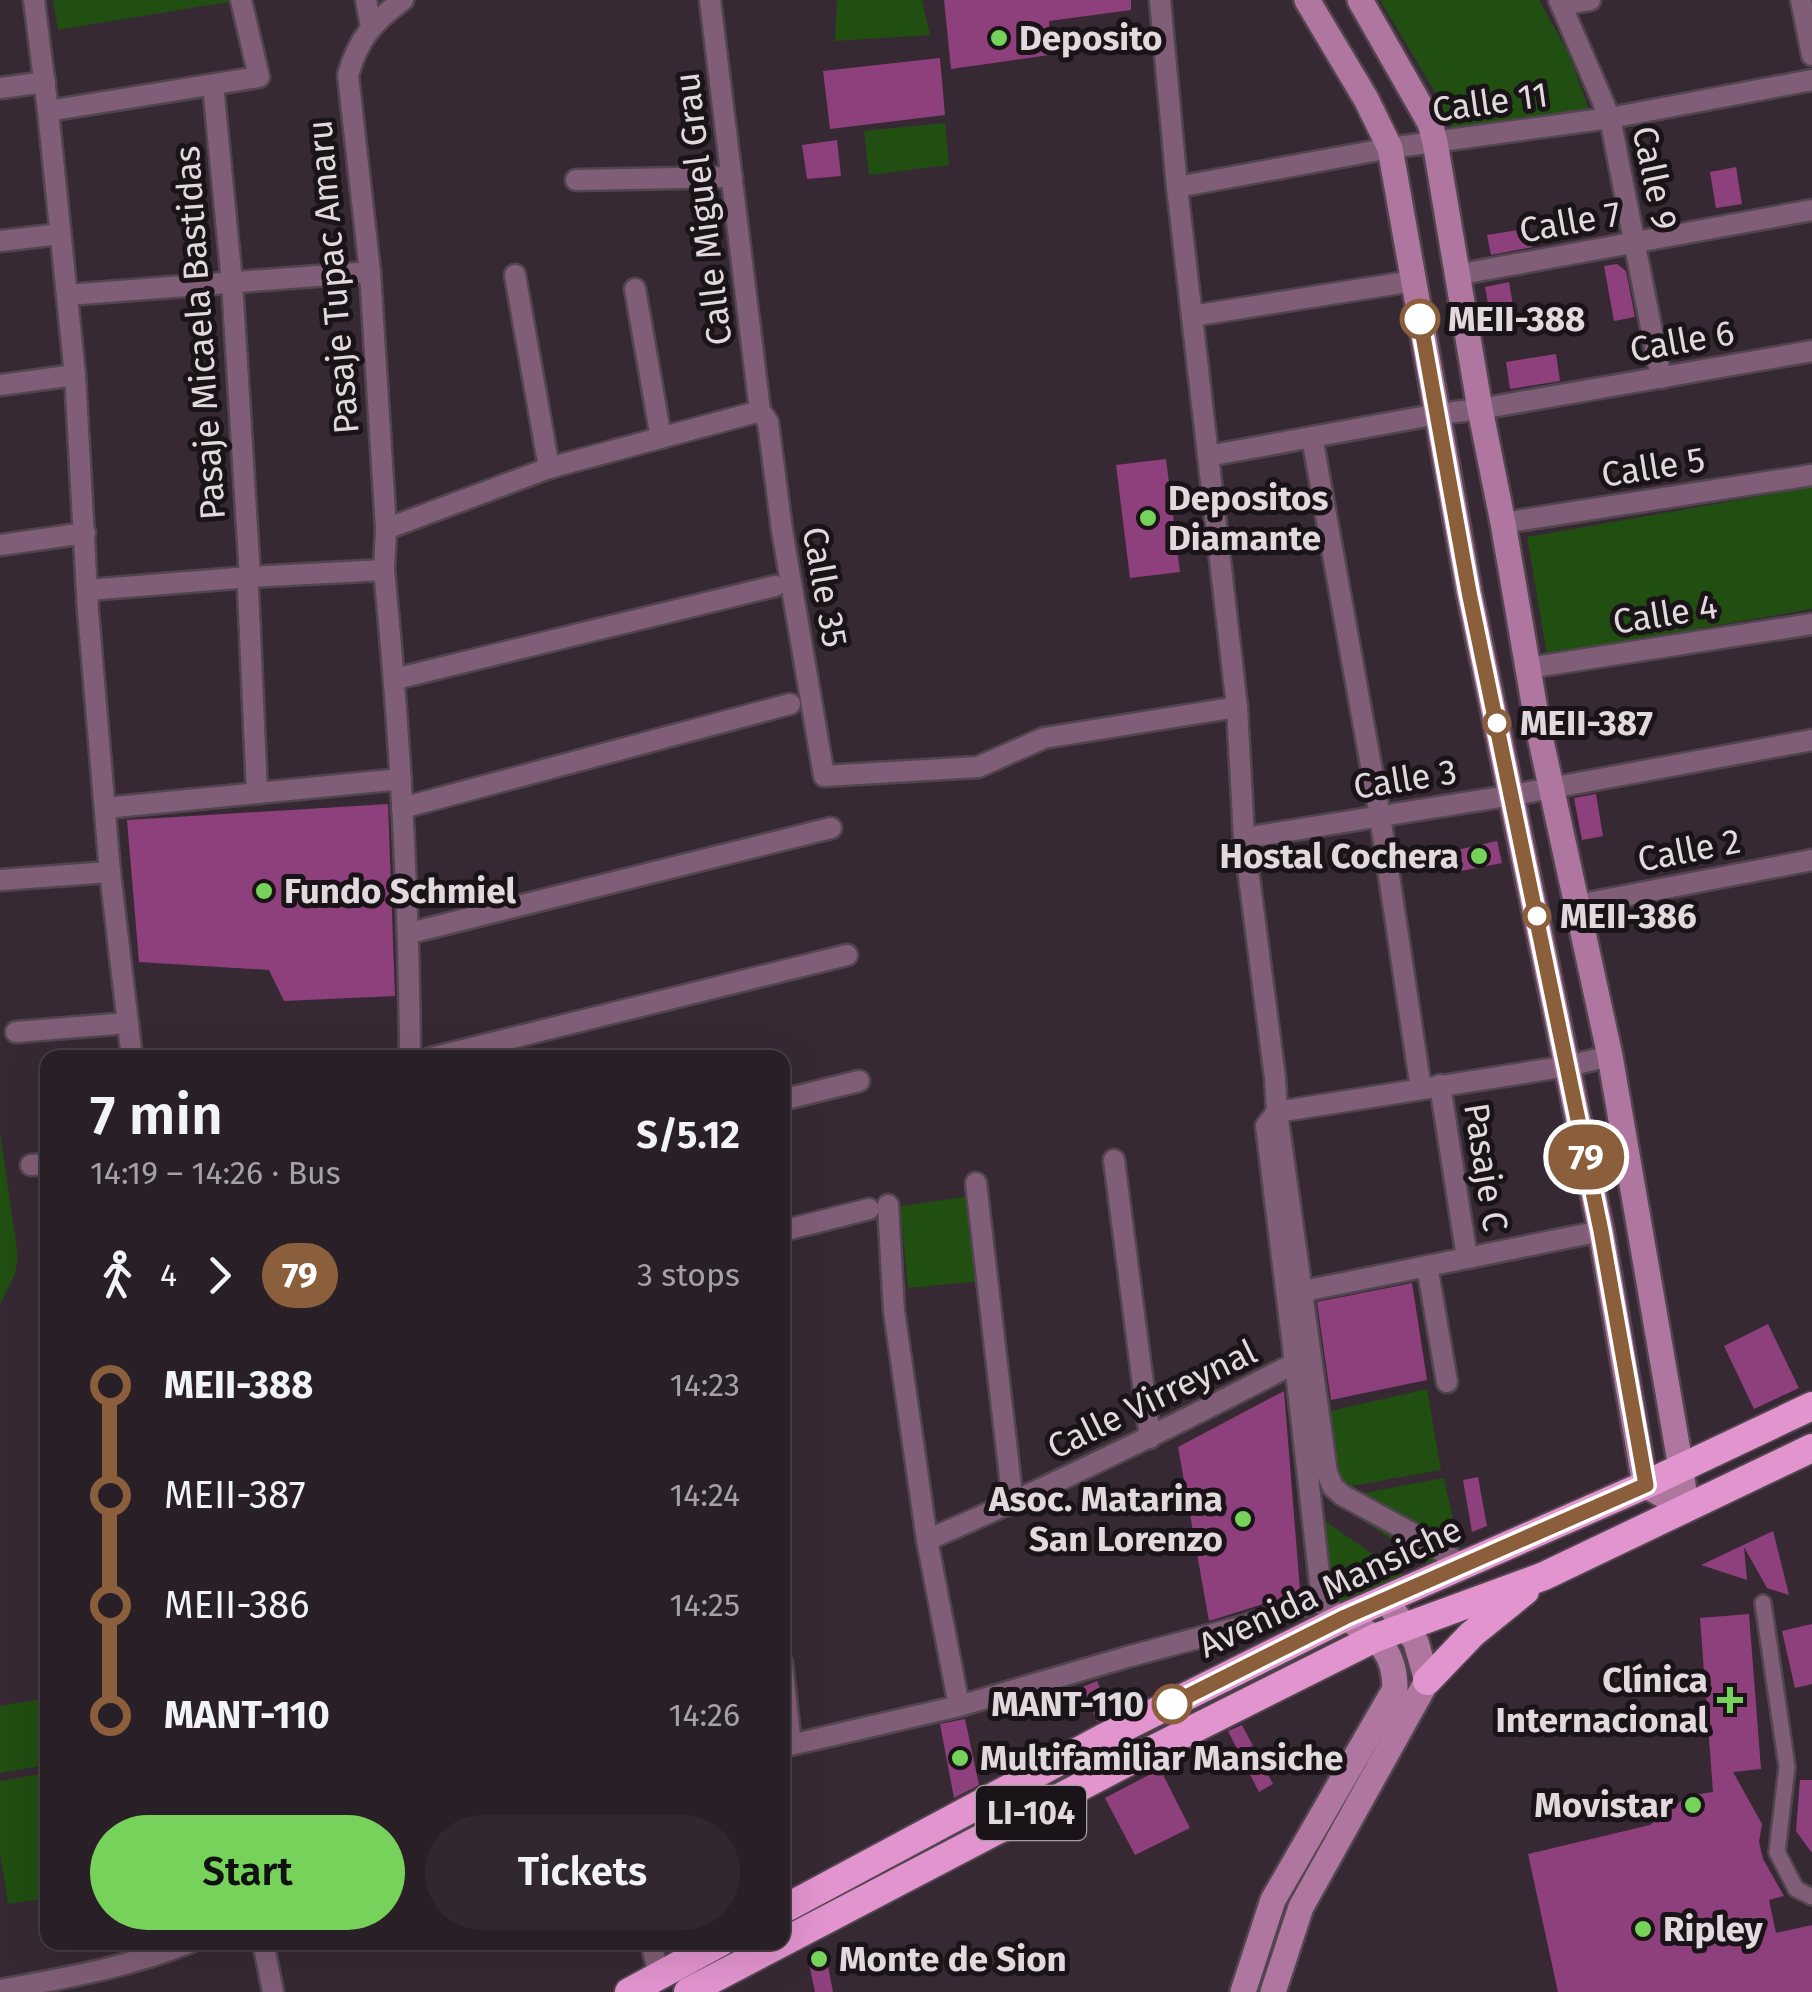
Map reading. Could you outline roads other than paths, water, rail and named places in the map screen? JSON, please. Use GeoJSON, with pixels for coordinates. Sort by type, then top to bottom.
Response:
{"type":"FeatureCollection","features":[{"type":"Feature","properties":{"kind":"highway","name":"Avenida Mansiche"},"geometry":{"type":"LineString","coordinates":[[790,1906],[1103,1738],[1345,1617],[1646,1485],[1812,1406]]}},
{"type":"Feature","properties":{"kind":"highway","name":"Avenida Mansiche"},"geometry":{"type":"LineString","coordinates":[[790,1939],[1375,1638],[1544,1576],[1812,1448]]}},
{"type":"Feature","properties":{"kind":"highway"},"geometry":{"type":"LineString","coordinates":[[1426,1680],[1472,1634],[1544,1576]]}},
{"type":"Feature","properties":{"kind":"highway"},"geometry":{"type":"LineString","coordinates":[[1103,1738],[1116,1768]]}},
{"type":"Feature","properties":{"kind":"highway"},"geometry":{"type":"LineString","coordinates":[[858,1869],[872,1896]]}},
{"type":"Feature","properties":{"kind":"highway"},"geometry":{"type":"LineString","coordinates":[[629,1992],[706,1950]]}},
{"type":"Feature","properties":{"kind":"highway","name":"Avenida Mansiche"},"geometry":{"type":"LineString","coordinates":[[688,1992],[768,1950]]}},
{"type":"Feature","properties":{"kind":"main road"},"geometry":{"type":"LineString","coordinates":[[1307,0],[1366,99],[1390,148],[1469,592],[1601,1231],[1646,1485],[1686,1508]]}},
{"type":"Feature","properties":{"kind":"main road"},"geometry":{"type":"LineString","coordinates":[[1360,0],[1430,123],[1435,142],[1550,788],[1610,1056],[1686,1508]]}},
{"type":"Feature","properties":{"kind":"main road"},"geometry":{"type":"LineString","coordinates":[[1273,1992],[1301,1907],[1426,1680],[1416,1642],[1385,1599]]}},
{"type":"Feature","properties":{"kind":"main road"},"geometry":{"type":"LineString","coordinates":[[1242,1992],[1273,1900],[1395,1689],[1391,1658],[1375,1638],[1345,1617]]}},
{"type":"Feature","properties":{"kind":"street"},"geometry":{"type":"LineString","coordinates":[[34,0],[75,375],[110,872],[131,1050]]}},
{"type":"Feature","properties":{"kind":"street"},"geometry":{"type":"LineString","coordinates":[[48,111],[260,78],[241,0]]}},
{"type":"Feature","properties":{"kind":"street"},"geometry":{"type":"LineString","coordinates":[[366,0],[371,26],[404,0]]}},
{"type":"Feature","properties":{"kind":"street","name":"Calle Miguel Grau"},"geometry":{"type":"LineString","coordinates":[[710,0],[760,411]]}},
{"type":"Feature","properties":{"kind":"street"},"geometry":{"type":"LineString","coordinates":[[1160,0],[1177,188],[1237,707],[1244,838],[1275,1078],[1295,1292],[1296,1363],[1322,1600],[1325,1607],[1345,1617]]}},
{"type":"Feature","properties":{"kind":"street"},"geometry":{"type":"LineString","coordinates":[[1560,3],[1590,0]]}},
{"type":"Feature","properties":{"kind":"street"},"geometry":{"type":"LineString","coordinates":[[1801,0],[1812,55]]}},
{"type":"Feature","properties":{"kind":"street","name":"Calle 9"},"geometry":{"type":"LineString","coordinates":[[1560,3],[1610,118],[1661,378]]}},
{"type":"Feature","properties":{"kind":"street","name":"Pasaje Tupac Amaru"},"geometry":{"type":"LineString","coordinates":[[371,26],[354,53],[348,76],[370,272],[386,529],[384,570],[395,680],[410,933],[410,1050]]}},
{"type":"Feature","properties":{"kind":"street","name":"Calle 11"},"geometry":{"type":"LineString","coordinates":[[1177,188],[1390,148],[1610,118],[1812,80]]}},
{"type":"Feature","properties":{"kind":"street"},"geometry":{"type":"LineString","coordinates":[[0,88],[44,82]]}},
{"type":"Feature","properties":{"kind":"street","name":"Pasaje Micaela Bastidas"},"geometry":{"type":"LineString","coordinates":[[213,85],[232,282],[258,793]]}},
{"type":"Feature","properties":{"kind":"street"},"geometry":{"type":"LineString","coordinates":[[576,180],[732,177]]}},
{"type":"Feature","properties":{"kind":"street","name":"Calle 7"},"geometry":{"type":"LineString","coordinates":[[1456,275],[1812,210]]}},
{"type":"Feature","properties":{"kind":"street"},"geometry":{"type":"LineString","coordinates":[[0,240],[60,234]]}},
{"type":"Feature","properties":{"kind":"street"},"geometry":{"type":"LineString","coordinates":[[67,295],[370,272]]}},
{"type":"Feature","properties":{"kind":"street"},"geometry":{"type":"LineString","coordinates":[[515,275],[549,468]]}},
{"type":"Feature","properties":{"kind":"street"},"geometry":{"type":"LineString","coordinates":[[1192,316],[1413,281]]}},
{"type":"Feature","properties":{"kind":"street"},"geometry":{"type":"LineString","coordinates":[[635,290],[661,438]]}},
{"type":"Feature","properties":{"kind":"street","name":"Calle 6"},"geometry":{"type":"LineString","coordinates":[[1208,456],[1812,351]]}},
{"type":"Feature","properties":{"kind":"street"},"geometry":{"type":"LineString","coordinates":[[0,385],[75,375]]}},
{"type":"Feature","properties":{"kind":"street"},"geometry":{"type":"LineString","coordinates":[[386,529],[549,468],[760,411]]}},
{"type":"Feature","properties":{"kind":"street","name":"Calle 35"},"geometry":{"type":"LineString","coordinates":[[760,411],[768,422],[782,530],[824,776],[978,767],[1044,738],[1237,707]]}},
{"type":"Feature","properties":{"kind":"street","name":"Pasaje C"},"geometry":{"type":"LineString","coordinates":[[1312,437],[1430,1087],[1467,1258]]}},
{"type":"Feature","properties":{"kind":"street","name":"Calle 5"},"geometry":{"type":"LineString","coordinates":[[1504,522],[1812,475]]}},
{"type":"Feature","properties":{"kind":"street"},"geometry":{"type":"LineString","coordinates":[[0,545],[85,533]]}},
{"type":"Feature","properties":{"kind":"street"},"geometry":{"type":"LineString","coordinates":[[88,590],[249,583],[384,570]]}},
{"type":"Feature","properties":{"kind":"street"},"geometry":{"type":"LineString","coordinates":[[395,680],[775,586]]}},
{"type":"Feature","properties":{"kind":"street","name":"Calle 4"},"geometry":{"type":"LineString","coordinates":[[1528,668],[1812,624]]}},
{"type":"Feature","properties":{"kind":"street"},"geometry":{"type":"LineString","coordinates":[[402,808],[790,704]]}},
{"type":"Feature","properties":{"kind":"street","name":"Calle 3"},"geometry":{"type":"LineString","coordinates":[[1244,838],[1512,795],[1812,740]]}},
{"type":"Feature","properties":{"kind":"street"},"geometry":{"type":"LineString","coordinates":[[105,808],[401,780]]}},
{"type":"Feature","properties":{"kind":"street"},"geometry":{"type":"LineString","coordinates":[[410,933],[831,828]]}},
{"type":"Feature","properties":{"kind":"street","name":"Calle 2"},"geometry":{"type":"LineString","coordinates":[[1577,904],[1812,860]]}},
{"type":"Feature","properties":{"kind":"street"},"geometry":{"type":"LineString","coordinates":[[0,880],[110,872]]}},
{"type":"Feature","properties":{"kind":"street"},"geometry":{"type":"LineString","coordinates":[[463,1050],[847,955]]}},
{"type":"Feature","properties":{"kind":"street"},"geometry":{"type":"LineString","coordinates":[[16,1032],[128,1023]]}},
{"type":"Feature","properties":{"kind":"street"},"geometry":{"type":"LineString","coordinates":[[1278,1112],[1610,1056]]}},
{"type":"Feature","properties":{"kind":"street"},"geometry":{"type":"LineString","coordinates":[[790,1098],[859,1081]]}},
{"type":"Feature","properties":{"kind":"street"},"geometry":{"type":"LineString","coordinates":[[1114,1160],[1150,1438]]}},
{"type":"Feature","properties":{"kind":"street"},"geometry":{"type":"LineString","coordinates":[[976,1183],[1012,1503]]}},
{"type":"Feature","properties":{"kind":"street"},"geometry":{"type":"LineString","coordinates":[[790,1229],[878,1207],[926,1540],[959,1706]]}},
{"type":"Feature","properties":{"kind":"street"},"geometry":{"type":"LineString","coordinates":[[1295,1292],[1601,1231]]}},
{"type":"Feature","properties":{"kind":"street"},"geometry":{"type":"LineString","coordinates":[[1426,1266],[1447,1382]]}},
{"type":"Feature","properties":{"kind":"street"},"geometry":{"type":"LineString","coordinates":[[1295,1292],[1327,1473],[1333,1487],[1342,1496],[1462,1565]]}},
{"type":"Feature","properties":{"kind":"street","name":"Calle Virreynal"},"geometry":{"type":"LineString","coordinates":[[926,1540],[1150,1438],[1296,1363]]}},
{"type":"Feature","properties":{"kind":"street"},"geometry":{"type":"LineString","coordinates":[[790,1745],[959,1706],[1322,1600]]}},
{"type":"Feature","properties":{"kind":"street"},"geometry":{"type":"LineString","coordinates":[[1762,1602],[1788,1767],[1777,1852],[1796,1889],[1812,1896]]}},
{"type":"Feature","properties":{"kind":"street"},"geometry":{"type":"LineString","coordinates":[[0,1990],[86,1974],[171,1950]]}},
{"type":"Feature","properties":{"kind":"street"},"geometry":{"type":"LineString","coordinates":[[264,1950],[273,1992]]}},
{"type":"Feature","properties":{"kind":"street"},"geometry":{"type":"LineString","coordinates":[[653,1950],[659,1976]]}},
{"type":"Feature","properties":{"kind":"place","name":"Deposito"},"geometry":{"type":"Point","coordinates":[999,38]}},
{"type":"Feature","properties":{"kind":"place","name":"MEII-388"},"geometry":{"type":"Point","coordinates":[1420,319]}},
{"type":"Feature","properties":{"kind":"place","name":"Depositos Diamante"},"geometry":{"type":"Point","coordinates":[1148,518]}},
{"type":"Feature","properties":{"kind":"place","name":"MEII-387"},"geometry":{"type":"Point","coordinates":[1497,723]}},
{"type":"Feature","properties":{"kind":"place","name":"Hostal Cochera"},"geometry":{"type":"Point","coordinates":[1479,856]}},
{"type":"Feature","properties":{"kind":"place","name":"Fundo Schmiel"},"geometry":{"type":"Point","coordinates":[264,891]}},
{"type":"Feature","properties":{"kind":"place","name":"MEII-386"},"geometry":{"type":"Point","coordinates":[1537,916]}},
{"type":"Feature","properties":{"kind":"place","name":"Asoc. Matarina San Lorenzo"},"geometry":{"type":"Point","coordinates":[1243,1519]}},
{"type":"Feature","properties":{"kind":"place","name":"Clínica Internacional"},"geometry":{"type":"Point","coordinates":[1730,1700]}},
{"type":"Feature","properties":{"kind":"place","name":"MANT-110"},"geometry":{"type":"Point","coordinates":[1172,1704]}},
{"type":"Feature","properties":{"kind":"place","name":"Multifamiliar Mansiche"},"geometry":{"type":"Point","coordinates":[960,1758]}},
{"type":"Feature","properties":{"kind":"place","name":"Movistar"},"geometry":{"type":"Point","coordinates":[1693,1805]}},
{"type":"Feature","properties":{"kind":"place","name":"Ripley"},"geometry":{"type":"Point","coordinates":[1643,1929]}},
{"type":"Feature","properties":{"kind":"place","name":"Monte de Sion"},"geometry":{"type":"Point","coordinates":[819,1959]}}]}
